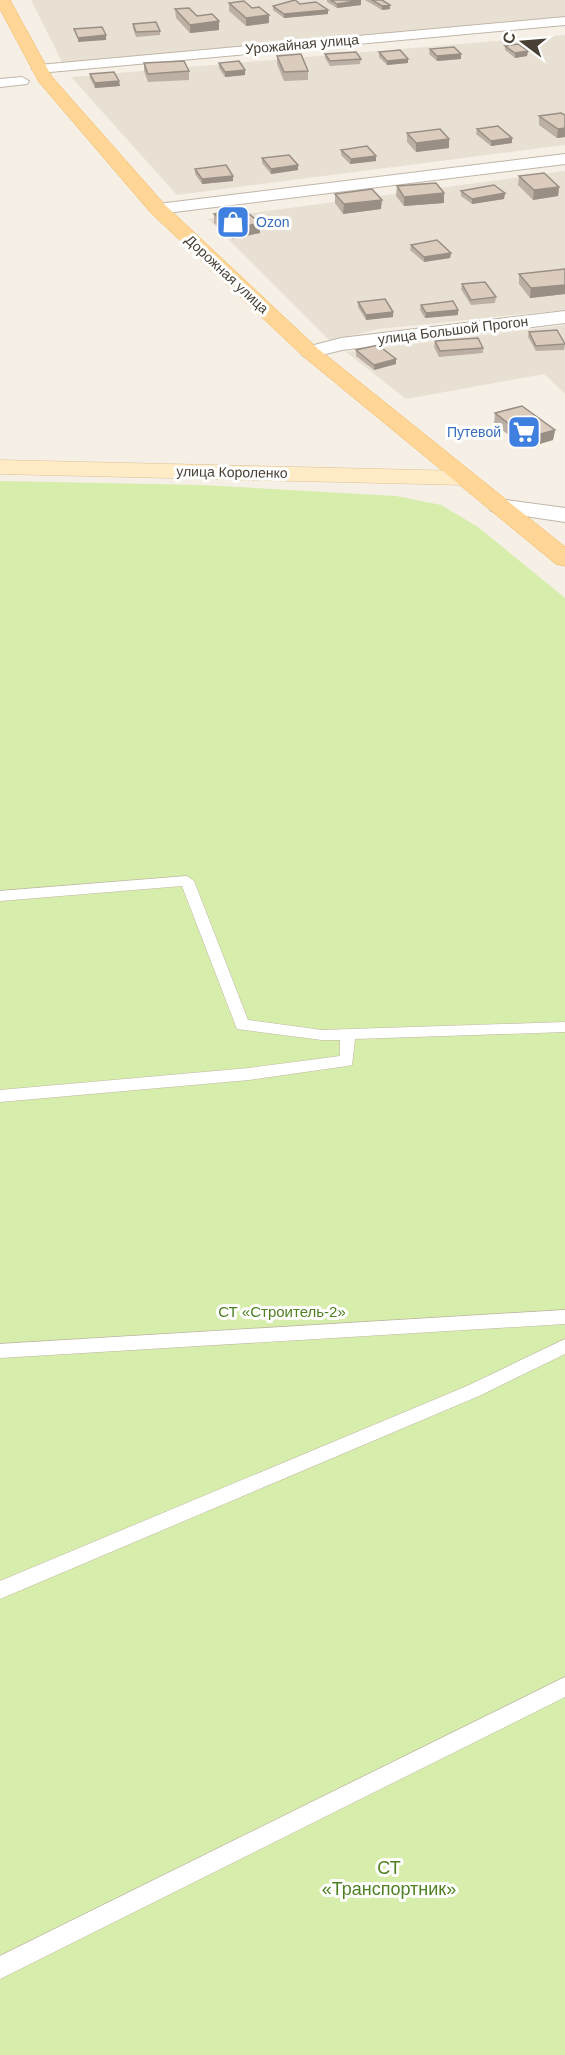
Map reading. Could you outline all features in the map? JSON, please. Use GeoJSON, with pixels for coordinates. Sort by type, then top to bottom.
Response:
{"type":"FeatureCollection","features":[{"type":"Feature","properties":{"kind":"main road","name":"Дорожная улица"},"geometry":{"type":"LineString","coordinates":[[3,0],[45,79],[158,209],[310,352],[564,557]]}},
{"type":"Feature","properties":{"kind":"street","name":"Урожайная улица"},"geometry":{"type":"LineString","coordinates":[[39,69],[565,21]]}},
{"type":"Feature","properties":{"kind":"street"},"geometry":{"type":"LineString","coordinates":[[0,83],[22,81]]}},
{"type":"Feature","properties":{"kind":"street"},"geometry":{"type":"LineString","coordinates":[[158,209],[565,159]]}},
{"type":"Feature","properties":{"kind":"street","name":"улица Большой Прогон"},"geometry":{"type":"LineString","coordinates":[[310,352],[341,344],[565,316]]}},
{"type":"Feature","properties":{"kind":"street","name":"улица Короленко"},"geometry":{"type":"LineString","coordinates":[[0,467],[464,478]]}},
{"type":"Feature","properties":{"kind":"street"},"geometry":{"type":"LineString","coordinates":[[499,506],[565,515]]}},
{"type":"Feature","properties":{"kind":"lane"},"geometry":{"type":"LineString","coordinates":[[0,896],[187,881],[242,1025],[322,1035],[565,1027]]}},
{"type":"Feature","properties":{"kind":"lane"},"geometry":{"type":"LineString","coordinates":[[0,1096],[249,1074],[347,1061],[348,1034]]}},
{"type":"Feature","properties":{"kind":"lane"},"geometry":{"type":"LineString","coordinates":[[0,1350],[565,1317]]}},
{"type":"Feature","properties":{"kind":"lane"},"geometry":{"type":"LineString","coordinates":[[0,1590],[473,1391],[565,1346]]}},
{"type":"Feature","properties":{"kind":"lane"},"geometry":{"type":"LineString","coordinates":[[0,1968],[565,1687]]}},
{"type":"Feature","properties":{"kind":"shaded area"},"geometry":{"type":"Polygon","coordinates":[[[31,0],[565,0],[565,18],[63,64],[31,0]]]}},
{"type":"Feature","properties":{"kind":"shaded area"},"geometry":{"type":"Polygon","coordinates":[[[565,35],[565,145],[177,195],[71,77],[565,35]]]}},
{"type":"Feature","properties":{"kind":"shaded area"},"geometry":{"type":"Polygon","coordinates":[[[565,171],[565,310],[379,329],[330,341],[208,219],[565,171]]]}},
{"type":"Feature","properties":{"kind":"shaded area"},"geometry":{"type":"Polygon","coordinates":[[[565,325],[565,394],[544,374],[406,399],[346,352],[565,325]]]}},
{"type":"Feature","properties":{"kind":"green space"},"geometry":{"type":"Polygon","coordinates":[[[0,481],[202,485],[396,496],[441,505],[478,527],[565,598],[565,2055],[0,2055],[0,481]]]}},
{"type":"Feature","properties":{"kind":"building"},"geometry":{"type":"Polygon","coordinates":[[[295,0],[300,4],[316,2],[328,10],[284,14],[273,6],[295,0]]]}},
{"type":"Feature","properties":{"kind":"building"},"geometry":{"type":"Polygon","coordinates":[[[331,0],[361,0],[337,4],[331,0]]]}},
{"type":"Feature","properties":{"kind":"building"},"geometry":{"type":"Polygon","coordinates":[[[372,0],[382,0],[390,5],[382,6],[372,0]]]}},
{"type":"Feature","properties":{"kind":"building"},"geometry":{"type":"Polygon","coordinates":[[[244,1],[252,8],[259,7],[269,15],[246,18],[229,3],[244,1]]]}},
{"type":"Feature","properties":{"kind":"building"},"geometry":{"type":"Polygon","coordinates":[[[189,8],[197,16],[212,14],[219,21],[190,25],[175,9],[189,8]]]}},
{"type":"Feature","properties":{"kind":"building"},"geometry":{"type":"Polygon","coordinates":[[[156,22],[160,31],[136,32],[133,24],[156,22]]]}},
{"type":"Feature","properties":{"kind":"building"},"geometry":{"type":"Polygon","coordinates":[[[102,27],[106,35],[78,38],[74,29],[102,27]]]}},
{"type":"Feature","properties":{"kind":"building"},"geometry":{"type":"Polygon","coordinates":[[[518,44],[528,51],[515,53],[505,46],[518,44]]]}},
{"type":"Feature","properties":{"kind":"building"},"geometry":{"type":"Polygon","coordinates":[[[454,47],[461,54],[437,56],[430,49],[454,47]]]}},
{"type":"Feature","properties":{"kind":"building"},"geometry":{"type":"Polygon","coordinates":[[[400,50],[408,59],[387,61],[379,52],[400,50]]]}},
{"type":"Feature","properties":{"kind":"building"},"geometry":{"type":"Polygon","coordinates":[[[356,52],[361,59],[330,61],[325,54],[356,52]]]}},
{"type":"Feature","properties":{"kind":"building"},"geometry":{"type":"Polygon","coordinates":[[[301,54],[308,71],[284,72],[277,56],[301,54]]]}},
{"type":"Feature","properties":{"kind":"building"},"geometry":{"type":"Polygon","coordinates":[[[184,61],[189,71],[148,74],[144,63],[184,61]]]}},
{"type":"Feature","properties":{"kind":"building"},"geometry":{"type":"Polygon","coordinates":[[[239,61],[245,70],[225,72],[219,63],[239,61]]]}},
{"type":"Feature","properties":{"kind":"building"},"geometry":{"type":"Polygon","coordinates":[[[114,72],[119,81],[95,83],[90,74],[114,72]]]}},
{"type":"Feature","properties":{"kind":"building"},"geometry":{"type":"Polygon","coordinates":[[[561,113],[565,115],[565,128],[558,129],[539,116],[561,113]]]}},
{"type":"Feature","properties":{"kind":"building"},"geometry":{"type":"Polygon","coordinates":[[[498,126],[512,138],[491,141],[477,129],[498,126]]]}},
{"type":"Feature","properties":{"kind":"building"},"geometry":{"type":"Polygon","coordinates":[[[440,129],[449,139],[416,143],[407,133],[440,129]]]}},
{"type":"Feature","properties":{"kind":"building"},"geometry":{"type":"Polygon","coordinates":[[[367,146],[376,156],[351,159],[341,150],[367,146]]]}},
{"type":"Feature","properties":{"kind":"building"},"geometry":{"type":"Polygon","coordinates":[[[289,155],[298,165],[271,169],[262,158],[289,155]]]}},
{"type":"Feature","properties":{"kind":"building"},"geometry":{"type":"Polygon","coordinates":[[[226,165],[233,176],[202,179],[195,169],[226,165]]]}},
{"type":"Feature","properties":{"kind":"building"},"geometry":{"type":"Polygon","coordinates":[[[544,173],[559,187],[534,190],[519,176],[544,173]]]}},
{"type":"Feature","properties":{"kind":"building"},"geometry":{"type":"Polygon","coordinates":[[[436,183],[444,193],[404,197],[397,186],[436,183]]]}},
{"type":"Feature","properties":{"kind":"building"},"geometry":{"type":"Polygon","coordinates":[[[494,185],[505,193],[472,199],[461,191],[494,185]]]}},
{"type":"Feature","properties":{"kind":"building"},"geometry":{"type":"Polygon","coordinates":[[[372,189],[382,200],[344,204],[335,194],[372,189]]]}},
{"type":"Feature","properties":{"kind":"building"},"geometry":{"type":"Polygon","coordinates":[[[242,208],[260,223],[232,229],[214,214],[242,208]]]}},
{"type":"Feature","properties":{"kind":"building"},"geometry":{"type":"Polygon","coordinates":[[[437,240],[451,253],[424,257],[411,245],[437,240]]]}},
{"type":"Feature","properties":{"kind":"building"},"geometry":{"type":"Polygon","coordinates":[[[565,269],[565,285],[531,288],[519,274],[565,269]]]}},
{"type":"Feature","properties":{"kind":"building"},"geometry":{"type":"Polygon","coordinates":[[[485,282],[496,297],[471,300],[462,284],[485,282]]]}},
{"type":"Feature","properties":{"kind":"building"},"geometry":{"type":"Polygon","coordinates":[[[385,299],[393,312],[366,315],[358,302],[385,299]]]}},
{"type":"Feature","properties":{"kind":"building"},"geometry":{"type":"Polygon","coordinates":[[[453,301],[458,310],[426,313],[421,305],[453,301]]]}},
{"type":"Feature","properties":{"kind":"building"},"geometry":{"type":"Polygon","coordinates":[[[557,330],[565,344],[536,346],[529,332],[557,330]]]}},
{"type":"Feature","properties":{"kind":"building"},"geometry":{"type":"Polygon","coordinates":[[[478,338],[483,348],[440,351],[435,341],[478,338]]]}},
{"type":"Feature","properties":{"kind":"building"},"geometry":{"type":"Polygon","coordinates":[[[378,345],[396,359],[374,365],[356,350],[378,345]]]}},
{"type":"Feature","properties":{"kind":"building"},"geometry":{"type":"Polygon","coordinates":[[[522,406],[555,430],[527,438],[495,413],[522,406]]]}},
{"type":"Feature","properties":{"kind":"place","name":"Ozon"},"geometry":{"type":"Point","coordinates":[233,222]}},
{"type":"Feature","properties":{"kind":"place","name":"Путевой"},"geometry":{"type":"Point","coordinates":[524,432]}},
{"type":"Feature","properties":{"kind":"park label","name":"СТ «Строитель-2»"},"geometry":{"type":"Point","coordinates":[282,1312]}},
{"type":"Feature","properties":{"kind":"park label","name":"СТ «Транспортник»"},"geometry":{"type":"Point","coordinates":[389,1878]}}]}
